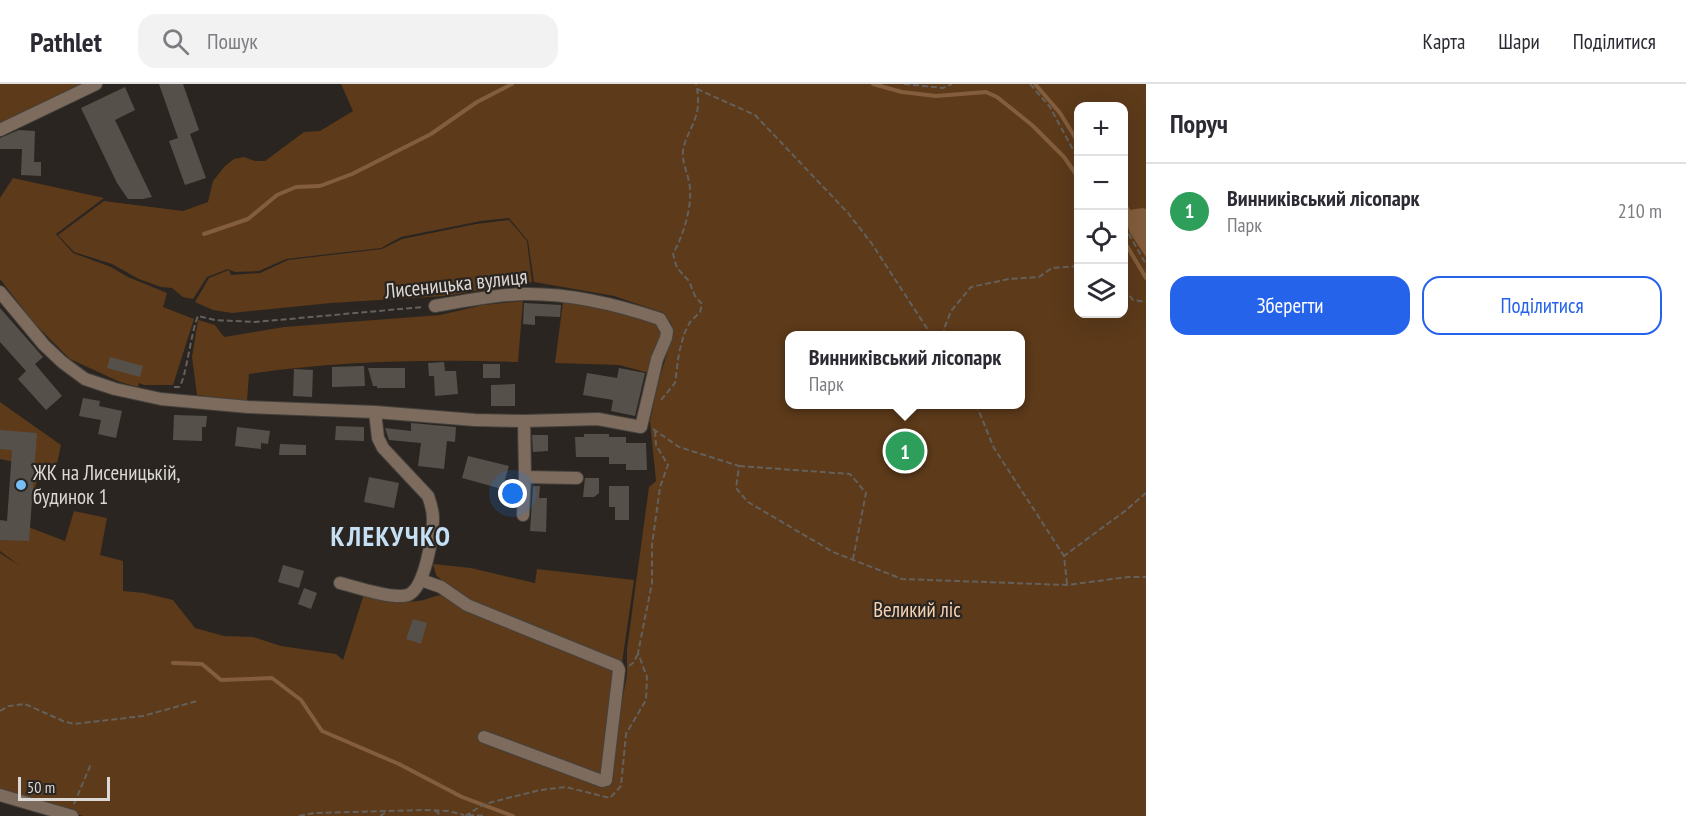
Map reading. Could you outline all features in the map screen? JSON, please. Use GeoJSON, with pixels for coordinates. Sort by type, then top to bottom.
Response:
{"type":"FeatureCollection","features":[{"type":"Feature","properties":{"kind":"street"},"geometry":{"type":"LineString","coordinates":[[0,130],[96,84]]}},
{"type":"Feature","properties":{"kind":"street"},"geometry":{"type":"LineString","coordinates":[[0,292],[44,345],[85,379],[115,389],[161,399],[248,407],[524,421],[598,419],[641,427]]}},
{"type":"Feature","properties":{"kind":"street","name":"Лисеницька вулиця"},"geometry":{"type":"LineString","coordinates":[[435,306],[522,294],[549,295],[589,299],[660,319],[667,331],[666,338],[657,359],[641,427]]}},
{"type":"Feature","properties":{"kind":"street"},"geometry":{"type":"LineString","coordinates":[[340,583],[404,596],[415,590],[421,580],[431,538],[432,505],[421,488],[383,448],[378,438],[375,412]]}},
{"type":"Feature","properties":{"kind":"street"},"geometry":{"type":"LineString","coordinates":[[523,515],[524,421]]}},
{"type":"Feature","properties":{"kind":"street"},"geometry":{"type":"LineString","coordinates":[[525,477],[577,478]]}},
{"type":"Feature","properties":{"kind":"street"},"geometry":{"type":"LineString","coordinates":[[421,580],[441,587],[467,605],[618,666],[606,780],[602,781],[484,736]]}},
{"type":"Feature","properties":{"kind":"street"},"geometry":{"type":"LineString","coordinates":[[0,795],[71,816]]}},
{"type":"Feature","properties":{"kind":"path"},"geometry":{"type":"LineString","coordinates":[[661,399],[675,383],[684,334],[690,322],[700,312],[702,304],[694,296],[689,280],[677,268],[673,254],[679,245],[688,213],[690,184],[684,168],[683,151],[698,111],[696,84]]}},
{"type":"Feature","properties":{"kind":"path"},"geometry":{"type":"LineString","coordinates":[[904,84],[943,88],[952,84]]}},
{"type":"Feature","properties":{"kind":"path"},"geometry":{"type":"LineString","coordinates":[[1030,84],[1050,107],[1076,156]]}},
{"type":"Feature","properties":{"kind":"path"},"geometry":{"type":"LineString","coordinates":[[697,89],[755,115],[854,221],[878,252],[929,331]]}},
{"type":"Feature","properties":{"kind":"path"},"geometry":{"type":"LineString","coordinates":[[1128,233],[1146,264]]}},
{"type":"Feature","properties":{"kind":"path"},"geometry":{"type":"LineString","coordinates":[[944,331],[951,311],[971,287],[1009,279],[1039,277],[1052,268],[1074,266]]}},
{"type":"Feature","properties":{"kind":"path"},"geometry":{"type":"LineString","coordinates":[[1128,294],[1133,300],[1146,302]]}},
{"type":"Feature","properties":{"kind":"path","name":"Лисеницька вулиця"},"geometry":{"type":"LineString","coordinates":[[166,386],[179,387],[182,384],[198,316],[215,320],[255,322],[435,306]]}},
{"type":"Feature","properties":{"kind":"path"},"geometry":{"type":"LineString","coordinates":[[978,409],[994,448],[1064,555],[1067,585]]}},
{"type":"Feature","properties":{"kind":"path"},"geometry":{"type":"LineString","coordinates":[[641,427],[655,429],[679,447],[739,466],[850,474],[866,493],[853,560]]}},
{"type":"Feature","properties":{"kind":"path"},"geometry":{"type":"LineString","coordinates":[[739,466],[736,488],[748,502],[833,552],[902,579],[1067,585],[1128,577],[1146,578]]}},
{"type":"Feature","properties":{"kind":"path"},"geometry":{"type":"LineString","coordinates":[[1064,555],[1146,493]]}},
{"type":"Feature","properties":{"kind":"path"},"geometry":{"type":"LineString","coordinates":[[624,667],[633,663],[638,652]]}},
{"type":"Feature","properties":{"kind":"path"},"geometry":{"type":"LineString","coordinates":[[0,711],[9,706],[25,704],[74,724],[143,717],[197,701]]}},
{"type":"Feature","properties":{"kind":"path"},"geometry":{"type":"LineString","coordinates":[[71,816],[81,783],[91,764]]}},
{"type":"Feature","properties":{"kind":"path"},"geometry":{"type":"LineString","coordinates":[[435,810],[441,816]]}},
{"type":"Feature","properties":{"kind":"path"},"geometry":{"type":"LineString","coordinates":[[299,816],[314,813],[435,810],[486,816]]}},
{"type":"Feature","properties":{"kind":"path"},"geometry":{"type":"LineString","coordinates":[[380,816],[388,811]]}},
{"type":"Feature","properties":{"kind":"green space"},"geometry":{"type":"Polygon","coordinates":[[[0,84],[85,84],[0,124],[0,84]]]}},
{"type":"Feature","properties":{"kind":"green space","name":"Великий ліс"},"geometry":{"type":"Polygon","coordinates":[[[341,84],[1146,84],[1146,816],[83,816],[0,789],[0,553],[20,566],[0,551],[0,533],[13,535],[14,462],[0,459],[0,402],[61,445],[56,468],[42,466],[23,525],[65,541],[74,511],[107,518],[100,555],[123,561],[123,591],[173,600],[195,628],[224,636],[253,637],[281,646],[336,654],[343,660],[364,594],[391,600],[411,601],[446,595],[614,670],[606,784],[627,675],[627,649],[649,487],[656,481],[650,421],[658,383],[673,334],[672,325],[664,313],[614,296],[534,282],[528,241],[509,218],[481,221],[401,237],[381,248],[286,259],[259,271],[235,272],[228,269],[207,277],[193,299],[183,297],[172,288],[161,287],[139,279],[112,264],[74,252],[58,235],[104,201],[183,211],[208,202],[213,181],[234,159],[244,157],[255,161],[265,161],[304,132],[320,131],[353,111],[341,84]]]}},
{"type":"Feature","properties":{"kind":"green space"},"geometry":{"type":"Polygon","coordinates":[[[13,178],[104,198],[56,234],[73,253],[111,267],[128,277],[167,293],[163,307],[194,319],[173,385],[139,383],[138,387],[120,382],[70,359],[34,323],[0,279],[0,198],[13,178]]]}},
{"type":"Feature","properties":{"kind":"green space"},"geometry":{"type":"Polygon","coordinates":[[[509,220],[527,241],[532,282],[445,296],[331,303],[232,313],[213,310],[195,302],[209,278],[229,270],[231,275],[260,273],[288,260],[382,249],[402,239],[476,224],[509,220]]]}},
{"type":"Feature","properties":{"kind":"green space"},"geometry":{"type":"Polygon","coordinates":[[[523,301],[518,362],[383,362],[316,366],[249,374],[247,401],[197,395],[192,357],[198,320],[215,325],[224,337],[284,327],[440,315],[483,305],[523,301]]]}},
{"type":"Feature","properties":{"kind":"green space"},"geometry":{"type":"Polygon","coordinates":[[[563,302],[600,305],[659,324],[663,334],[649,373],[619,365],[555,363],[563,302]]]}},
{"type":"Feature","properties":{"kind":"green space"},"geometry":{"type":"Polygon","coordinates":[[[433,564],[471,568],[535,583],[537,569],[634,580],[622,663],[458,596],[436,575],[433,564]]]}},
{"type":"Feature","properties":{"kind":"shaded area"},"geometry":{"type":"Polygon","coordinates":[[[1146,209],[1146,257],[1130,233],[1129,210],[1146,209]]]}},
{"type":"Feature","properties":{"kind":"building"},"geometry":{"type":"Polygon","coordinates":[[[159,84],[183,84],[199,130],[190,134],[206,178],[185,185],[169,141],[178,138],[159,84]]]}},
{"type":"Feature","properties":{"kind":"building"},"geometry":{"type":"Polygon","coordinates":[[[125,87],[135,110],[115,120],[152,197],[143,199],[128,199],[117,183],[81,108],[125,87]]]}},
{"type":"Feature","properties":{"kind":"building"},"geometry":{"type":"Polygon","coordinates":[[[19,130],[35,131],[34,162],[41,162],[41,176],[21,175],[22,149],[0,149],[0,138],[19,130]]]}},
{"type":"Feature","properties":{"kind":"building"},"geometry":{"type":"Polygon","coordinates":[[[524,303],[561,305],[560,317],[535,316],[535,325],[523,324],[524,303]]]}},
{"type":"Feature","properties":{"kind":"building"},"geometry":{"type":"Polygon","coordinates":[[[0,308],[43,357],[35,364],[62,396],[46,410],[18,379],[26,371],[0,342],[0,308]]]}},
{"type":"Feature","properties":{"kind":"building"},"geometry":{"type":"Polygon","coordinates":[[[110,357],[143,366],[140,377],[107,368],[110,357]]]}},
{"type":"Feature","properties":{"kind":"building"},"geometry":{"type":"Polygon","coordinates":[[[444,362],[445,371],[456,371],[458,394],[435,396],[434,376],[429,376],[428,363],[444,362]]]}},
{"type":"Feature","properties":{"kind":"building"},"geometry":{"type":"Polygon","coordinates":[[[483,364],[500,364],[500,378],[483,378],[483,364]]]}},
{"type":"Feature","properties":{"kind":"building"},"geometry":{"type":"Polygon","coordinates":[[[364,366],[365,386],[332,387],[332,367],[364,366]]]}},
{"type":"Feature","properties":{"kind":"building"},"geometry":{"type":"Polygon","coordinates":[[[368,368],[405,368],[405,388],[373,386],[368,368]]]}},
{"type":"Feature","properties":{"kind":"building"},"geometry":{"type":"Polygon","coordinates":[[[619,368],[645,373],[635,416],[611,411],[613,400],[583,395],[587,373],[617,378],[619,368]]]}},
{"type":"Feature","properties":{"kind":"building"},"geometry":{"type":"Polygon","coordinates":[[[294,369],[313,370],[312,397],[293,396],[294,369]]]}},
{"type":"Feature","properties":{"kind":"building"},"geometry":{"type":"Polygon","coordinates":[[[515,384],[515,406],[491,406],[491,385],[515,384]]]}},
{"type":"Feature","properties":{"kind":"building"},"geometry":{"type":"Polygon","coordinates":[[[83,398],[100,401],[99,406],[122,411],[116,438],[98,434],[101,420],[79,416],[83,398]]]}},
{"type":"Feature","properties":{"kind":"building"},"geometry":{"type":"Polygon","coordinates":[[[174,415],[207,416],[206,427],[202,427],[202,441],[173,440],[174,415]]]}},
{"type":"Feature","properties":{"kind":"building"},"geometry":{"type":"Polygon","coordinates":[[[411,423],[456,427],[455,442],[447,441],[444,469],[418,466],[421,443],[389,440],[385,428],[411,431],[411,423]]]}},
{"type":"Feature","properties":{"kind":"building"},"geometry":{"type":"Polygon","coordinates":[[[336,426],[364,427],[364,441],[335,440],[336,426]]]}},
{"type":"Feature","properties":{"kind":"building"},"geometry":{"type":"Polygon","coordinates":[[[237,427],[270,431],[268,444],[261,443],[261,449],[235,446],[237,427]]]}},
{"type":"Feature","properties":{"kind":"building","name":"ЖК на Лисеницькій, будинок 1"},"geometry":{"type":"Polygon","coordinates":[[[0,430],[37,433],[29,541],[0,540],[0,520],[7,521],[12,450],[0,449],[0,430]]]}},
{"type":"Feature","properties":{"kind":"building"},"geometry":{"type":"Polygon","coordinates":[[[584,434],[609,434],[609,437],[626,437],[626,443],[646,443],[647,470],[626,470],[626,464],[609,464],[609,457],[576,457],[575,437],[584,437],[584,434]]]}},
{"type":"Feature","properties":{"kind":"building"},"geometry":{"type":"Polygon","coordinates":[[[532,435],[548,435],[548,451],[533,452],[532,435]]]}},
{"type":"Feature","properties":{"kind":"building"},"geometry":{"type":"Polygon","coordinates":[[[280,444],[306,445],[306,455],[279,455],[280,444]]]}},
{"type":"Feature","properties":{"kind":"building"},"geometry":{"type":"Polygon","coordinates":[[[468,456],[509,466],[502,489],[462,478],[468,456]]]}},
{"type":"Feature","properties":{"kind":"building"},"geometry":{"type":"Polygon","coordinates":[[[369,477],[399,483],[394,508],[364,502],[369,477]]]}},
{"type":"Feature","properties":{"kind":"building"},"geometry":{"type":"Polygon","coordinates":[[[585,478],[599,478],[599,493],[594,497],[583,497],[585,478]]]}},
{"type":"Feature","properties":{"kind":"building"},"geometry":{"type":"Polygon","coordinates":[[[533,486],[540,486],[539,498],[547,498],[546,532],[530,531],[533,486]]]}},
{"type":"Feature","properties":{"kind":"building"},"geometry":{"type":"Polygon","coordinates":[[[609,486],[629,486],[629,520],[615,520],[615,507],[609,507],[609,486]]]}},
{"type":"Feature","properties":{"kind":"building"},"geometry":{"type":"Polygon","coordinates":[[[283,565],[304,571],[299,588],[278,582],[283,565]]]}},
{"type":"Feature","properties":{"kind":"building"},"geometry":{"type":"Polygon","coordinates":[[[304,588],[317,593],[311,609],[298,604],[304,588]]]}},
{"type":"Feature","properties":{"kind":"building"},"geometry":{"type":"Polygon","coordinates":[[[413,619],[427,623],[421,644],[406,639],[413,619]]]}},
{"type":"Feature","properties":{"kind":"waterway"},"geometry":{"type":"LineString","coordinates":[[204,234],[248,219],[277,195],[296,187],[320,186],[352,174],[431,134],[477,102],[512,84]]}},
{"type":"Feature","properties":{"kind":"waterway"},"geometry":{"type":"LineString","coordinates":[[873,84],[902,92],[936,96],[986,92],[997,97],[1032,125],[1064,157],[1074,171]]}},
{"type":"Feature","properties":{"kind":"waterway"},"geometry":{"type":"LineString","coordinates":[[1035,84],[1060,113],[1074,136]]}},
{"type":"Feature","properties":{"kind":"waterway"},"geometry":{"type":"LineString","coordinates":[[1128,248],[1146,278]]}},
{"type":"Feature","properties":{"kind":"waterway"},"geometry":{"type":"LineString","coordinates":[[173,663],[202,664],[221,680],[272,678],[301,700],[322,731],[399,764],[462,797],[513,816]]}},
{"type":"Feature","properties":{"kind":"place","name":"Винниківський лісопарк"},"geometry":{"type":"Point","coordinates":[905,451]}},
{"type":"Feature","properties":{"kind":"place","name":"ЖК на Лисеницькій, будинок 1"},"geometry":{"type":"Point","coordinates":[21,485]}},
{"type":"Feature","properties":{"kind":"district","name":"КЛЕКУЧКО"},"geometry":{"type":"Point","coordinates":[391,537]}}]}
